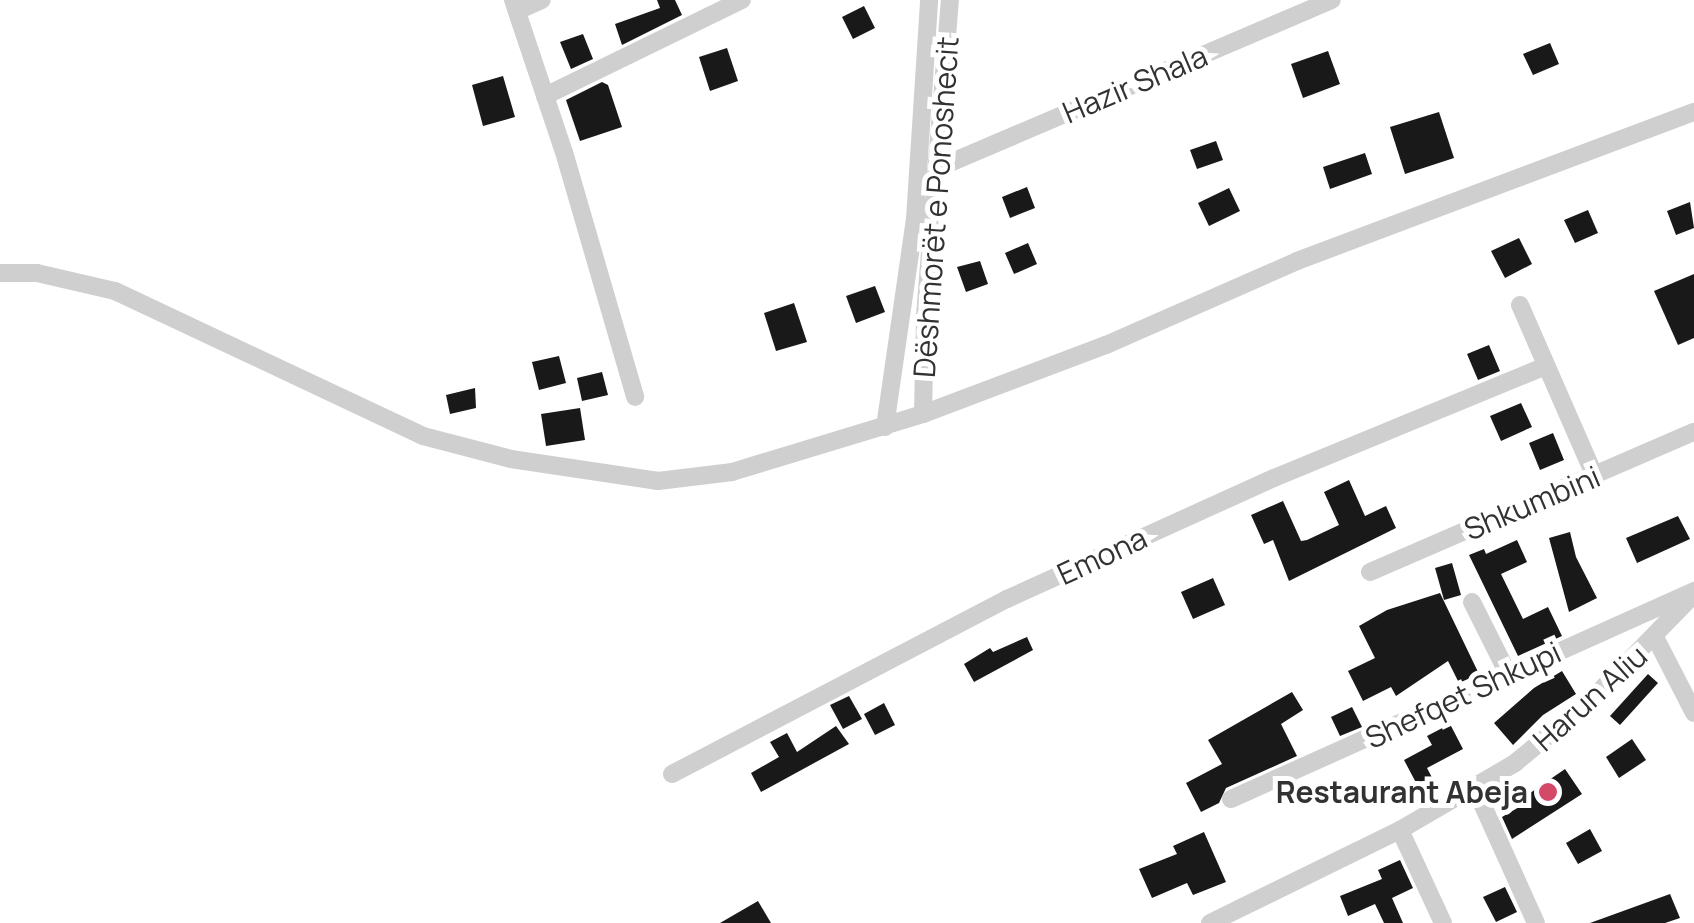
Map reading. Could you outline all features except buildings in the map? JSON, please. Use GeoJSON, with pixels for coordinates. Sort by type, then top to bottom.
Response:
{"type":"FeatureCollection","features":[{"type":"Feature","properties":{"kind":"street"},"geometry":{"type":"LineString","coordinates":[[542,0],[515,6],[636,396]]}},
{"type":"Feature","properties":{"kind":"street"},"geometry":{"type":"LineString","coordinates":[[545,96],[742,0]]}},
{"type":"Feature","properties":{"kind":"street","name":"Dëshmorët e Ponoshecit"},"geometry":{"type":"LineString","coordinates":[[885,427],[911,250],[929,0]]}},
{"type":"Feature","properties":{"kind":"street","name":"Dëshmorët e Ponoshecit"},"geometry":{"type":"LineString","coordinates":[[923,414],[950,0]]}},
{"type":"Feature","properties":{"kind":"street","name":"Hazir Shala"},"geometry":{"type":"LineString","coordinates":[[938,168],[1332,0]]}},
{"type":"Feature","properties":{"kind":"street"},"geometry":{"type":"LineString","coordinates":[[0,273],[37,273],[115,291],[422,436],[511,459],[658,482],[732,472],[923,414],[1106,344],[1297,262],[1694,112]]}},
{"type":"Feature","properties":{"kind":"street"},"geometry":{"type":"LineString","coordinates":[[911,250],[931,251]]}},
{"type":"Feature","properties":{"kind":"street"},"geometry":{"type":"LineString","coordinates":[[1520,305],[1595,477]]}},
{"type":"Feature","properties":{"kind":"street","name":"Emona"},"geometry":{"type":"LineString","coordinates":[[672,774],[1007,599],[1274,478],[1546,366]]}},
{"type":"Feature","properties":{"kind":"street","name":"Shkumbini"},"geometry":{"type":"LineString","coordinates":[[1370,572],[1694,432]]}},
{"type":"Feature","properties":{"kind":"street","name":"Harun Aliu"},"geometry":{"type":"LineString","coordinates":[[1210,923],[1400,830],[1474,788],[1551,734],[1656,639],[1694,592]]}},
{"type":"Feature","properties":{"kind":"street","name":"Shefqet Shkupi"},"geometry":{"type":"LineString","coordinates":[[1231,799],[1694,592]]}},
{"type":"Feature","properties":{"kind":"street"},"geometry":{"type":"LineString","coordinates":[[1472,602],[1508,674]]}},
{"type":"Feature","properties":{"kind":"street"},"geometry":{"type":"LineString","coordinates":[[1656,639],[1694,713]]}},
{"type":"Feature","properties":{"kind":"street"},"geometry":{"type":"LineString","coordinates":[[1474,788],[1536,923]]}},
{"type":"Feature","properties":{"kind":"street"},"geometry":{"type":"LineString","coordinates":[[1400,830],[1444,923]]}},
{"type":"Feature","properties":{"kind":"place","name":"Restaurant Abeja"},"geometry":{"type":"Point","coordinates":[1548,792]}}]}
